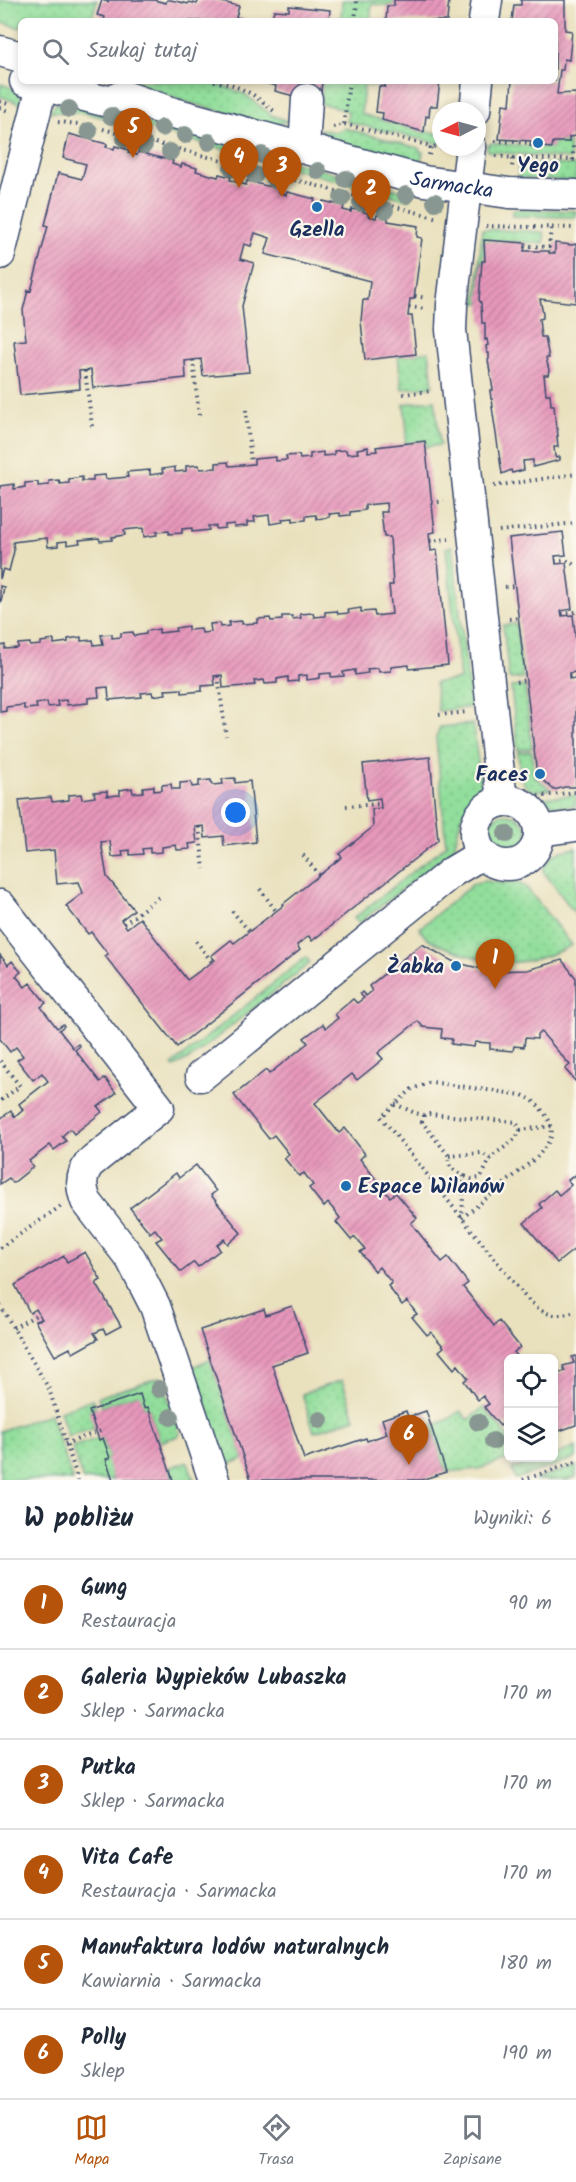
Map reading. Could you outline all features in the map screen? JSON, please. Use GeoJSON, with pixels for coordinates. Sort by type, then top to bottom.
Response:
{"type":"FeatureCollection","features":[{"type":"Feature","properties":{"kind":"street"},"geometry":{"type":"LineString","coordinates":[[484,18],[487,0]]}},
{"type":"Feature","properties":{"kind":"street"},"geometry":{"type":"LineString","coordinates":[[0,51],[18,56]]}},
{"type":"Feature","properties":{"kind":"street","name":"Sarmacka"},"geometry":{"type":"LineString","coordinates":[[0,74],[18,79]]}},
{"type":"Feature","properties":{"kind":"street"},"geometry":{"type":"LineString","coordinates":[[0,254],[34,119],[29,84]]}},
{"type":"Feature","properties":{"kind":"street","name":"Sarmacka"},"geometry":{"type":"LineString","coordinates":[[37,84],[104,101],[118,89],[174,112],[403,176],[466,187],[527,194],[576,195]]}},
{"type":"Feature","properties":{"kind":"street"},"geometry":{"type":"LineString","coordinates":[[476,102],[478,84]]}},
{"type":"Feature","properties":{"kind":"street"},"geometry":{"type":"LineString","coordinates":[[304,148],[307,99]]}},
{"type":"Feature","properties":{"kind":"street"},"geometry":{"type":"LineString","coordinates":[[477,156],[466,187],[452,305],[453,360],[491,800],[491,805],[482,812],[476,822],[474,833],[478,857]]}},
{"type":"Feature","properties":{"kind":"street"},"geometry":{"type":"LineString","coordinates":[[491,800],[515,802],[527,808],[535,818],[543,843]]}},
{"type":"Feature","properties":{"kind":"street"},"geometry":{"type":"LineString","coordinates":[[478,857],[502,866],[514,865],[524,861],[533,853],[538,842],[543,843],[576,826]]}},
{"type":"Feature","properties":{"kind":"street"},"geometry":{"type":"LineString","coordinates":[[201,1076],[452,872],[478,857]]}},
{"type":"Feature","properties":{"kind":"street"},"geometry":{"type":"LineString","coordinates":[[0,905],[159,1108],[89,1164],[84,1172],[82,1191],[86,1201],[131,1258],[145,1282],[214,1480]]}},
{"type":"Feature","properties":{"kind":"path"},"geometry":{"type":"LineString","coordinates":[[355,18],[357,0]]}},
{"type":"Feature","properties":{"kind":"path"},"geometry":{"type":"LineString","coordinates":[[344,124],[349,84]]}},
{"type":"Feature","properties":{"kind":"path"},"geometry":{"type":"LineString","coordinates":[[34,119],[86,126]]}},
{"type":"Feature","properties":{"kind":"path"},"geometry":{"type":"LineString","coordinates":[[97,128],[415,214],[461,222]]}},
{"type":"Feature","properties":{"kind":"path"},"geometry":{"type":"LineString","coordinates":[[486,144],[530,144]]}},
{"type":"Feature","properties":{"kind":"path"},"geometry":{"type":"LineString","coordinates":[[513,158],[575,160],[573,145],[576,145]]}},
{"type":"Feature","properties":{"kind":"path"},"geometry":{"type":"LineString","coordinates":[[504,228],[576,228]]}},
{"type":"Feature","properties":{"kind":"path"},"geometry":{"type":"LineString","coordinates":[[530,246],[549,247],[551,228]]}},
{"type":"Feature","properties":{"kind":"path"},"geometry":{"type":"LineString","coordinates":[[193,360],[199,415]]}},
{"type":"Feature","properties":{"kind":"path"},"geometry":{"type":"LineString","coordinates":[[85,371],[92,426]]}},
{"type":"Feature","properties":{"kind":"path"},"geometry":{"type":"LineString","coordinates":[[403,394],[438,390]]}},
{"type":"Feature","properties":{"kind":"path"},"geometry":{"type":"LineString","coordinates":[[246,410],[251,464]]}},
{"type":"Feature","properties":{"kind":"path"},"geometry":{"type":"LineString","coordinates":[[501,485],[576,474]]}},
{"type":"Feature","properties":{"kind":"path"},"geometry":{"type":"LineString","coordinates":[[432,503],[442,502]]}},
{"type":"Feature","properties":{"kind":"path"},"geometry":{"type":"LineString","coordinates":[[499,531],[576,523]]}},
{"type":"Feature","properties":{"kind":"path"},"geometry":{"type":"LineString","coordinates":[[430,541],[446,539]]}},
{"type":"Feature","properties":{"kind":"path"},"geometry":{"type":"LineString","coordinates":[[555,561],[566,560],[576,566]]}},
{"type":"Feature","properties":{"kind":"path"},"geometry":{"type":"LineString","coordinates":[[506,587],[515,586]]}},
{"type":"Feature","properties":{"kind":"path"},"geometry":{"type":"LineString","coordinates":[[562,614],[576,612]]}},
{"type":"Feature","properties":{"kind":"path"},"geometry":{"type":"LineString","coordinates":[[509,619],[519,618]]}},
{"type":"Feature","properties":{"kind":"path"},"geometry":{"type":"LineString","coordinates":[[569,676],[576,675]]}},
{"type":"Feature","properties":{"kind":"path"},"geometry":{"type":"LineString","coordinates":[[218,676],[226,736]]}},
{"type":"Feature","properties":{"kind":"path"},"geometry":{"type":"LineString","coordinates":[[517,682],[526,680]]}},
{"type":"Feature","properties":{"kind":"path"},"geometry":{"type":"LineString","coordinates":[[439,715],[476,712]]}},
{"type":"Feature","properties":{"kind":"path"},"geometry":{"type":"LineString","coordinates":[[531,797],[576,792]]}},
{"type":"Feature","properties":{"kind":"path"},"geometry":{"type":"LineString","coordinates":[[491,800],[467,815],[478,857],[514,879],[527,875],[539,865],[543,843]]}},
{"type":"Feature","properties":{"kind":"path"},"geometry":{"type":"LineString","coordinates":[[346,806],[381,804]]}},
{"type":"Feature","properties":{"kind":"path"},"geometry":{"type":"LineString","coordinates":[[199,827],[204,869]]}},
{"type":"Feature","properties":{"kind":"path"},"geometry":{"type":"LineString","coordinates":[[303,855],[319,875]]}},
{"type":"Feature","properties":{"kind":"path"},"geometry":{"type":"LineString","coordinates":[[260,889],[276,911]]}},
{"type":"Feature","properties":{"kind":"path"},"geometry":{"type":"LineString","coordinates":[[124,924],[160,896]]}},
{"type":"Feature","properties":{"kind":"path"},"geometry":{"type":"LineString","coordinates":[[232,911],[249,930]]}},
{"type":"Feature","properties":{"kind":"path"},"geometry":{"type":"LineString","coordinates":[[196,941],[212,962]]}},
{"type":"Feature","properties":{"kind":"path"},"geometry":{"type":"LineString","coordinates":[[0,1061],[20,1086],[0,1101]]}},
{"type":"Feature","properties":{"kind":"path"},"geometry":{"type":"LineString","coordinates":[[462,1218],[536,1158],[546,1147],[553,1133],[551,1121],[535,1100],[522,1095],[431,1082],[412,1089],[381,1117],[526,1298],[541,1312],[560,1317],[576,1312]]}},
{"type":"Feature","properties":{"kind":"path"},"geometry":{"type":"LineString","coordinates":[[395,1104],[424,1115],[516,1122],[520,1130],[517,1138],[490,1158],[480,1178],[472,1179],[451,1168],[448,1162],[449,1156],[422,1122],[424,1115]]}},
{"type":"Feature","properties":{"kind":"path"},"geometry":{"type":"LineString","coordinates":[[520,1130],[552,1126]]}},
{"type":"Feature","properties":{"kind":"path"},"geometry":{"type":"LineString","coordinates":[[449,1156],[481,1153],[490,1158]]}},
{"type":"Feature","properties":{"kind":"path"},"geometry":{"type":"LineString","coordinates":[[462,1218],[464,1176]]}},
{"type":"Feature","properties":{"kind":"path"},"geometry":{"type":"LineString","coordinates":[[0,1248],[69,1201]]}},
{"type":"Feature","properties":{"kind":"path"},"geometry":{"type":"LineString","coordinates":[[0,1305],[49,1389],[78,1480]]}},
{"type":"Feature","properties":{"kind":"path"},"geometry":{"type":"LineString","coordinates":[[13,1328],[38,1314]]}},
{"type":"Feature","properties":{"kind":"path"},"geometry":{"type":"LineString","coordinates":[[66,1444],[103,1430]]}},
{"type":"Feature","properties":{"kind":"path"},"geometry":{"type":"LineString","coordinates":[[523,1480],[576,1462]]}},
{"type":"Feature","properties":{"kind":"green space"},"geometry":{"type":"Polygon","coordinates":[[[0,0],[97,0],[92,18],[18,18],[18,27],[0,22],[0,0]]]}},
{"type":"Feature","properties":{"kind":"green space"},"geometry":{"type":"Polygon","coordinates":[[[342,0],[394,0],[394,6],[372,4],[370,18],[341,18],[342,0]]]}},
{"type":"Feature","properties":{"kind":"green space"},"geometry":{"type":"Polygon","coordinates":[[[0,84],[16,90],[23,105],[0,96],[0,84]]]}},
{"type":"Feature","properties":{"kind":"green space"},"geometry":{"type":"Polygon","coordinates":[[[135,84],[214,84],[226,87],[244,94],[273,116],[288,121],[273,126],[183,101],[135,84]]]}},
{"type":"Feature","properties":{"kind":"green space"},"geometry":{"type":"Polygon","coordinates":[[[322,84],[385,84],[385,87],[364,85],[361,114],[432,132],[432,142],[347,122],[348,111],[320,103],[322,84]]]}},
{"type":"Feature","properties":{"kind":"green space"},"geometry":{"type":"Polygon","coordinates":[[[68,102],[413,194],[408,200],[132,124],[84,113],[49,112],[56,104],[68,102]]]}},
{"type":"Feature","properties":{"kind":"green space"},"geometry":{"type":"Polygon","coordinates":[[[344,128],[419,148],[419,151],[423,152],[420,166],[332,141],[324,136],[320,129],[335,132],[344,128]]]}},
{"type":"Feature","properties":{"kind":"green space"},"geometry":{"type":"Polygon","coordinates":[[[553,142],[569,142],[570,159],[487,151],[487,146],[492,143],[552,148],[553,142]]]}},
{"type":"Feature","properties":{"kind":"green space"},"geometry":{"type":"Polygon","coordinates":[[[520,163],[576,165],[576,181],[518,178],[520,163]]]}},
{"type":"Feature","properties":{"kind":"green space"},"geometry":{"type":"Polygon","coordinates":[[[512,210],[576,211],[576,217],[512,216],[512,210]]]}},
{"type":"Feature","properties":{"kind":"green space"},"geometry":{"type":"Polygon","coordinates":[[[482,229],[544,232],[544,243],[484,241],[485,260],[481,261],[480,303],[476,303],[482,229]]]}},
{"type":"Feature","properties":{"kind":"green space"},"geometry":{"type":"Polygon","coordinates":[[[429,351],[433,386],[402,389],[398,356],[429,351]]]}},
{"type":"Feature","properties":{"kind":"green space"},"geometry":{"type":"Polygon","coordinates":[[[435,400],[440,445],[426,447],[425,441],[405,444],[407,430],[404,404],[435,400]]]}},
{"type":"Feature","properties":{"kind":"green space"},"geometry":{"type":"Polygon","coordinates":[[[452,546],[471,707],[438,711],[435,683],[460,679],[446,548],[452,546]]]}},
{"type":"Feature","properties":{"kind":"green space"},"geometry":{"type":"Polygon","coordinates":[[[516,624],[523,678],[509,679],[503,625],[516,624]]]}},
{"type":"Feature","properties":{"kind":"green space"},"geometry":{"type":"Polygon","coordinates":[[[525,686],[532,748],[518,750],[511,687],[525,686]]]}},
{"type":"Feature","properties":{"kind":"green space"},"geometry":{"type":"Polygon","coordinates":[[[473,724],[481,785],[461,817],[454,848],[359,923],[354,918],[446,845],[436,737],[440,727],[473,724]]]}},
{"type":"Feature","properties":{"kind":"green space"},"geometry":{"type":"Polygon","coordinates":[[[532,751],[534,776],[550,789],[534,791],[525,786],[518,752],[532,751]]]}},
{"type":"Feature","properties":{"kind":"green space"},"geometry":{"type":"Polygon","coordinates":[[[576,795],[576,806],[562,807],[541,798],[576,795]]]}},
{"type":"Feature","properties":{"kind":"green space"},"geometry":{"type":"Polygon","coordinates":[[[506,814],[514,815],[521,820],[526,827],[526,843],[521,850],[514,855],[506,856],[498,855],[491,850],[486,843],[485,835],[486,827],[491,820],[498,815],[506,814]]]}},
{"type":"Feature","properties":{"kind":"green space"},"geometry":{"type":"Polygon","coordinates":[[[576,848],[576,915],[543,871],[545,865],[555,854],[576,848]]]}},
{"type":"Feature","properties":{"kind":"green space"},"geometry":{"type":"Polygon","coordinates":[[[485,881],[517,882],[526,887],[572,945],[540,958],[509,962],[494,961],[445,947],[434,942],[421,931],[420,928],[473,884],[485,881]]]}},
{"type":"Feature","properties":{"kind":"green space"},"geometry":{"type":"Polygon","coordinates":[[[306,957],[310,963],[191,1058],[174,1067],[172,1065],[306,957]]]}},
{"type":"Feature","properties":{"kind":"green space"},"geometry":{"type":"Polygon","coordinates":[[[210,1359],[244,1459],[226,1465],[193,1367],[210,1359]]]}},
{"type":"Feature","properties":{"kind":"green space"},"geometry":{"type":"Polygon","coordinates":[[[161,1377],[180,1434],[178,1436],[160,1442],[148,1407],[144,1408],[139,1394],[101,1407],[98,1397],[161,1377]]]}},
{"type":"Feature","properties":{"kind":"green space"},"geometry":{"type":"Polygon","coordinates":[[[342,1380],[355,1418],[314,1432],[302,1394],[342,1380]]]}},
{"type":"Feature","properties":{"kind":"green space"},"geometry":{"type":"Polygon","coordinates":[[[93,1399],[96,1408],[90,1411],[95,1427],[68,1436],[60,1411],[93,1399]]]}},
{"type":"Feature","properties":{"kind":"green space"},"geometry":{"type":"Polygon","coordinates":[[[484,1407],[504,1432],[504,1460],[478,1469],[446,1472],[431,1426],[449,1419],[460,1411],[468,1420],[484,1407]]]}},
{"type":"Feature","properties":{"kind":"green space"},"geometry":{"type":"Polygon","coordinates":[[[50,1414],[73,1480],[0,1480],[0,1431],[50,1414]]]}},
{"type":"Feature","properties":{"kind":"green space"},"geometry":{"type":"Polygon","coordinates":[[[103,1438],[110,1458],[107,1459],[113,1480],[83,1480],[72,1447],[103,1438]]]}},
{"type":"Feature","properties":{"kind":"green space"},"geometry":{"type":"Polygon","coordinates":[[[576,1447],[576,1458],[515,1479],[512,1469],[534,1462],[558,1462],[558,1454],[576,1447]]]}},
{"type":"Feature","properties":{"kind":"green space"},"geometry":{"type":"Polygon","coordinates":[[[188,1462],[194,1480],[173,1480],[169,1468],[188,1462]]]}},
{"type":"Feature","properties":{"kind":"green space"},"geometry":{"type":"Polygon","coordinates":[[[576,1466],[576,1477],[567,1480],[534,1480],[576,1466]]]}},
{"type":"Feature","properties":{"kind":"building"},"geometry":{"type":"Polygon","coordinates":[[[102,0],[108,2],[109,0],[154,0],[166,3],[167,0],[171,0],[197,4],[199,0],[213,0],[239,6],[236,17],[240,18],[105,18],[97,15],[102,0]]]}},
{"type":"Feature","properties":{"kind":"building"},"geometry":{"type":"Polygon","coordinates":[[[394,0],[449,0],[447,18],[386,18],[387,6],[394,6],[394,0]]]}},
{"type":"Feature","properties":{"kind":"building"},"geometry":{"type":"Polygon","coordinates":[[[521,0],[565,0],[565,30],[572,31],[569,60],[564,59],[563,70],[560,70],[557,94],[576,93],[576,136],[569,137],[569,142],[553,142],[552,148],[530,146],[531,141],[499,139],[503,104],[510,105],[512,84],[558,84],[558,18],[512,18],[514,5],[521,5],[521,0]]]}},
{"type":"Feature","properties":{"kind":"building"},"geometry":{"type":"Polygon","coordinates":[[[289,6],[330,10],[329,18],[272,18],[274,10],[289,11],[289,6]]]}},
{"type":"Feature","properties":{"kind":"building"},"geometry":{"type":"Polygon","coordinates":[[[269,84],[322,84],[320,103],[275,91],[276,86],[269,84]]]}},
{"type":"Feature","properties":{"kind":"building"},"geometry":{"type":"Polygon","coordinates":[[[385,84],[440,84],[437,102],[432,102],[430,106],[424,132],[382,120],[383,113],[376,112],[379,86],[385,87],[385,84]]]}},
{"type":"Feature","properties":{"kind":"building"},"geometry":{"type":"Polygon","coordinates":[[[69,134],[107,144],[106,147],[114,149],[115,146],[129,150],[128,153],[137,155],[138,152],[173,161],[172,164],[197,168],[196,171],[218,177],[219,174],[231,177],[230,180],[246,185],[247,181],[279,189],[278,192],[286,195],[287,192],[315,199],[314,202],[322,204],[323,201],[344,206],[343,210],[351,212],[352,209],[368,213],[368,216],[376,218],[377,215],[388,218],[388,221],[418,226],[417,237],[422,238],[414,299],[410,299],[408,316],[412,316],[416,354],[365,360],[361,321],[363,300],[368,300],[370,281],[265,254],[270,238],[255,233],[251,246],[244,244],[240,259],[254,263],[242,306],[249,372],[203,376],[201,359],[185,361],[186,378],[93,388],[91,370],[79,371],[80,389],[20,395],[14,341],[26,340],[23,310],[28,290],[31,291],[48,226],[45,225],[58,173],[82,179],[86,164],[63,158],[69,134]]]}},
{"type":"Feature","properties":{"kind":"building"},"geometry":{"type":"Polygon","coordinates":[[[484,240],[526,243],[524,251],[549,251],[549,253],[555,253],[555,243],[576,244],[576,303],[540,299],[543,314],[543,318],[539,319],[541,337],[545,337],[549,358],[546,358],[548,375],[544,375],[546,394],[550,394],[551,405],[554,405],[558,447],[554,447],[555,456],[560,457],[560,460],[533,467],[533,460],[523,461],[524,470],[512,473],[511,470],[502,474],[490,390],[493,390],[489,353],[487,353],[486,346],[488,345],[487,339],[485,340],[485,323],[482,323],[479,300],[482,261],[485,261],[484,240]]]}},
{"type":"Feature","properties":{"kind":"building"},"geometry":{"type":"Polygon","coordinates":[[[425,441],[435,532],[429,533],[431,551],[437,550],[448,665],[409,669],[409,665],[391,667],[391,671],[379,672],[378,668],[367,669],[368,673],[355,675],[355,670],[343,672],[344,676],[331,677],[331,673],[320,674],[320,678],[307,680],[307,675],[298,676],[298,681],[288,682],[288,677],[277,679],[277,683],[265,684],[264,680],[254,681],[255,685],[223,688],[222,675],[214,676],[215,685],[202,686],[202,691],[182,693],[182,689],[165,690],[166,694],[153,696],[152,692],[141,693],[142,697],[109,700],[108,687],[98,688],[99,697],[88,698],[88,703],[67,705],[66,700],[57,701],[58,706],[48,707],[47,702],[36,704],[37,708],[24,709],[24,705],[6,707],[6,711],[0,712],[0,646],[5,645],[5,649],[18,648],[18,644],[41,645],[41,642],[54,640],[54,644],[81,637],[81,641],[93,640],[94,645],[103,644],[101,635],[112,634],[112,638],[121,637],[121,633],[133,632],[134,636],[159,629],[159,633],[176,631],[175,628],[188,626],[188,630],[201,629],[202,633],[211,632],[210,624],[220,623],[220,627],[229,626],[229,622],[258,623],[258,619],[270,618],[271,621],[282,620],[282,616],[292,616],[292,619],[301,618],[300,614],[313,613],[314,617],[325,616],[325,612],[349,613],[348,610],[361,608],[361,612],[374,611],[375,616],[392,614],[389,585],[393,585],[390,537],[384,537],[381,512],[387,512],[386,503],[365,505],[365,510],[350,512],[350,515],[329,514],[330,517],[317,519],[316,515],[306,516],[306,520],[282,519],[283,522],[270,524],[269,515],[254,517],[255,522],[247,522],[247,526],[234,527],[234,524],[216,529],[216,526],[208,526],[209,530],[192,532],[192,528],[182,529],[182,533],[156,532],[157,535],[144,537],[143,528],[124,530],[125,535],[112,537],[112,540],[100,541],[99,538],[79,540],[80,543],[67,545],[67,541],[58,542],[58,546],[48,547],[47,538],[13,542],[14,551],[9,571],[3,569],[0,579],[0,486],[14,484],[14,489],[25,487],[25,483],[38,482],[38,486],[49,485],[49,481],[59,480],[60,484],[69,483],[69,479],[82,477],[82,481],[93,481],[93,476],[105,475],[106,479],[128,477],[127,472],[150,470],[150,475],[163,473],[162,469],[175,467],[175,472],[186,471],[186,466],[199,465],[200,469],[216,468],[216,463],[228,462],[229,466],[254,464],[254,459],[276,457],[276,461],[287,460],[286,456],[299,455],[300,459],[310,458],[310,454],[323,452],[323,456],[334,455],[334,451],[346,450],[347,454],[358,453],[357,449],[368,447],[368,452],[377,451],[376,447],[425,441]]]}},
{"type":"Feature","properties":{"kind":"building"},"geometry":{"type":"Polygon","coordinates":[[[563,532],[566,555],[555,556],[556,564],[566,563],[572,609],[561,611],[562,616],[573,615],[576,642],[576,672],[569,673],[569,679],[576,678],[576,787],[554,790],[537,775],[509,538],[563,532]]]}},
{"type":"Feature","properties":{"kind":"building"},"geometry":{"type":"Polygon","coordinates":[[[0,586],[4,587],[1,602],[0,602],[0,586]]]}},
{"type":"Feature","properties":{"kind":"building"},"geometry":{"type":"Polygon","coordinates":[[[430,757],[438,840],[312,941],[309,936],[297,945],[300,950],[177,1047],[105,956],[108,954],[91,932],[88,934],[66,906],[83,893],[79,882],[57,884],[54,850],[25,853],[19,800],[51,797],[52,802],[69,800],[69,795],[81,794],[82,799],[95,797],[94,792],[107,791],[107,796],[120,795],[120,790],[132,788],[133,793],[143,792],[143,787],[154,786],[154,791],[162,790],[162,785],[171,784],[172,789],[180,789],[180,783],[191,782],[192,787],[199,786],[199,781],[211,780],[212,785],[223,784],[222,779],[235,778],[235,783],[250,781],[256,842],[224,846],[223,836],[205,838],[204,826],[195,827],[197,843],[189,844],[190,849],[177,850],[176,845],[162,847],[162,852],[150,853],[150,848],[142,849],[143,854],[130,855],[130,850],[122,851],[123,856],[112,857],[110,841],[101,842],[107,877],[134,910],[121,920],[127,928],[140,918],[187,980],[215,960],[211,956],[231,940],[234,943],[284,905],[342,857],[339,854],[373,827],[372,809],[381,808],[380,798],[367,800],[363,764],[430,757]]]}},
{"type":"Feature","properties":{"kind":"building","name":"Espace Wilanów"},"geometry":{"type":"Polygon","coordinates":[[[422,944],[454,962],[490,971],[527,970],[562,960],[576,978],[576,1082],[565,1069],[570,1065],[541,1032],[537,1035],[537,1039],[525,1038],[524,1047],[514,1046],[513,1051],[490,1049],[490,1043],[475,1042],[474,1047],[451,1044],[452,1039],[441,1038],[442,1029],[423,1027],[418,1021],[378,1053],[383,1059],[357,1080],[352,1074],[315,1103],[339,1133],[345,1128],[365,1154],[360,1159],[390,1197],[396,1193],[417,1218],[411,1223],[442,1262],[448,1257],[468,1283],[463,1287],[494,1326],[499,1321],[520,1347],[514,1352],[516,1354],[504,1354],[504,1422],[500,1426],[484,1407],[489,1404],[483,1396],[478,1400],[464,1381],[468,1378],[458,1365],[454,1369],[439,1351],[444,1347],[431,1332],[427,1335],[412,1317],[417,1314],[407,1301],[402,1305],[388,1286],[392,1283],[379,1267],[375,1271],[360,1252],[365,1249],[355,1237],[351,1240],[336,1222],[340,1218],[328,1203],[324,1207],[309,1188],[313,1185],[304,1173],[299,1176],[284,1158],[289,1154],[274,1135],[269,1139],[234,1095],[266,1070],[269,1074],[308,1043],[304,1038],[323,1024],[326,1028],[338,1018],[335,1014],[353,999],[357,1003],[364,998],[360,994],[362,992],[366,996],[372,991],[369,986],[422,944]]]}},
{"type":"Feature","properties":{"kind":"building"},"geometry":{"type":"Polygon","coordinates":[[[0,955],[8,965],[12,961],[21,972],[16,976],[25,987],[30,983],[46,1003],[41,1007],[57,1028],[63,1024],[64,1026],[59,1030],[73,1048],[78,1044],[80,1046],[75,1050],[100,1082],[105,1078],[116,1093],[98,1107],[102,1112],[74,1134],[70,1129],[62,1136],[66,1141],[54,1150],[50,1145],[29,1161],[33,1167],[13,1183],[9,1178],[0,1184],[0,1119],[11,1111],[15,1117],[23,1110],[19,1104],[48,1081],[42,1073],[33,1080],[17,1060],[23,1056],[16,1047],[10,1052],[0,1039],[0,955]]]}},
{"type":"Feature","properties":{"kind":"building"},"geometry":{"type":"Polygon","coordinates":[[[196,1165],[216,1191],[211,1195],[241,1233],[228,1244],[224,1239],[217,1245],[220,1250],[198,1267],[194,1262],[181,1272],[156,1241],[162,1238],[155,1229],[150,1233],[130,1208],[176,1173],[179,1178],[196,1165]]]}},
{"type":"Feature","properties":{"kind":"building","name":"Espace Wilanów"},"geometry":{"type":"Polygon","coordinates":[[[576,1174],[576,1248],[557,1263],[524,1223],[542,1208],[539,1204],[555,1190],[559,1195],[571,1185],[568,1180],[576,1174]]]}},
{"type":"Feature","properties":{"kind":"building"},"geometry":{"type":"Polygon","coordinates":[[[85,1252],[101,1280],[96,1283],[121,1326],[106,1334],[103,1329],[94,1333],[98,1339],[73,1353],[70,1348],[55,1356],[35,1321],[42,1319],[36,1309],[30,1313],[15,1285],[64,1256],[67,1262],[85,1252]]]}},
{"type":"Feature","properties":{"kind":"building"},"geometry":{"type":"Polygon","coordinates":[[[292,1306],[308,1353],[272,1365],[304,1459],[366,1438],[367,1441],[387,1434],[382,1419],[406,1411],[408,1417],[426,1411],[446,1472],[421,1480],[251,1480],[200,1330],[264,1309],[266,1315],[292,1306]]]}},
{"type":"Feature","properties":{"kind":"building"},"geometry":{"type":"Polygon","coordinates":[[[576,1356],[576,1425],[558,1432],[558,1374],[565,1371],[563,1366],[574,1363],[572,1357],[576,1356]]]}},
{"type":"Feature","properties":{"kind":"building"},"geometry":{"type":"Polygon","coordinates":[[[140,1394],[144,1408],[148,1407],[173,1480],[113,1480],[106,1459],[110,1458],[103,1438],[99,1440],[89,1411],[140,1394]]]}},
{"type":"Feature","properties":{"kind":"place","name":"Yego"},"geometry":{"type":"Point","coordinates":[538,143]}},
{"type":"Feature","properties":{"kind":"place","name":"Manufaktura lodów naturalnych"},"geometry":{"type":"Point","coordinates":[133,158]}},
{"type":"Feature","properties":{"kind":"place","name":"Vita Cafe"},"geometry":{"type":"Point","coordinates":[239,188]}},
{"type":"Feature","properties":{"kind":"place","name":"Putka"},"geometry":{"type":"Point","coordinates":[282,197]}},
{"type":"Feature","properties":{"kind":"place","name":"Gzella"},"geometry":{"type":"Point","coordinates":[317,207]}},
{"type":"Feature","properties":{"kind":"place","name":"Galeria Wypieków Lubaszka"},"geometry":{"type":"Point","coordinates":[371,220]}},
{"type":"Feature","properties":{"kind":"place","name":"Faces"},"geometry":{"type":"Point","coordinates":[540,774]}},
{"type":"Feature","properties":{"kind":"place","name":"Żabka"},"geometry":{"type":"Point","coordinates":[456,966]}},
{"type":"Feature","properties":{"kind":"place","name":"Gung"},"geometry":{"type":"Point","coordinates":[495,989]}},
{"type":"Feature","properties":{"kind":"place","name":"Espace Wilanów"},"geometry":{"type":"Point","coordinates":[346,1186]}},
{"type":"Feature","properties":{"kind":"place","name":"Polly"},"geometry":{"type":"Point","coordinates":[409,1465]}}]}
